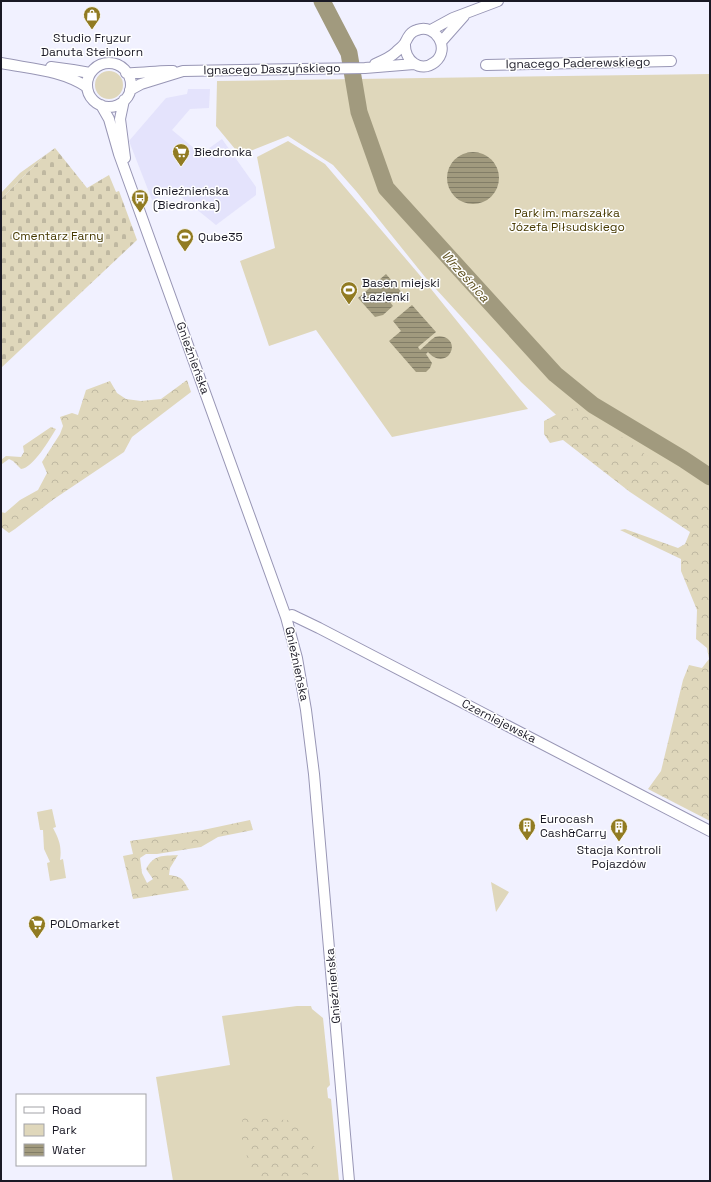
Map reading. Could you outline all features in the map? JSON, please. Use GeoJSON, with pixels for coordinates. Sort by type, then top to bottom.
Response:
{"type":"FeatureCollection","features":[{"type":"Feature","properties":{"kind":"street"},"geometry":{"type":"LineString","coordinates":[[431,30],[453,18],[498,1]]}},
{"type":"Feature","properties":{"kind":"street"},"geometry":{"type":"LineString","coordinates":[[441,42],[467,13]]}},
{"type":"Feature","properties":{"kind":"street"},"geometry":{"type":"LineString","coordinates":[[415,30],[431,30],[436,33],[441,42],[441,53],[438,59],[427,66],[414,64],[406,55],[405,43],[410,34],[415,30]]}},
{"type":"Feature","properties":{"kind":"street","name":"Ignacego Daszyńskiego"},"geometry":{"type":"LineString","coordinates":[[366,68],[395,53],[405,43]]}},
{"type":"Feature","properties":{"kind":"street","name":"Ignacego Paderewskiego"},"geometry":{"type":"LineString","coordinates":[[486,65],[671,61]]}},
{"type":"Feature","properties":{"kind":"street"},"geometry":{"type":"LineString","coordinates":[[1,63],[35,68],[70,78],[87,87]]}},
{"type":"Feature","properties":{"kind":"street"},"geometry":{"type":"LineString","coordinates":[[110,63],[117,65],[126,72],[130,84],[130,90],[124,100],[119,104],[113,106],[101,105],[91,98],[87,87],[90,74],[99,66],[110,63]]}},
{"type":"Feature","properties":{"kind":"street","name":"Ignacego Daszyńskiego"},"geometry":{"type":"LineString","coordinates":[[126,72],[150,72],[164,70],[179,72],[212,70],[366,68],[414,64]]}},
{"type":"Feature","properties":{"kind":"street"},"geometry":{"type":"LineString","coordinates":[[35,68],[56,67],[90,74]]}},
{"type":"Feature","properties":{"kind":"street","name":"Ignacego Daszyńskiego"},"geometry":{"type":"LineString","coordinates":[[130,90],[141,84],[179,72]]}},
{"type":"Feature","properties":{"kind":"street","name":"Gnieźnieńska"},"geometry":{"type":"LineString","coordinates":[[124,100],[120,119],[126,174]]}},
{"type":"Feature","properties":{"kind":"street","name":"Gnieźnieńska"},"geometry":{"type":"LineString","coordinates":[[101,105],[109,119],[126,174],[286,617],[297,658],[306,710],[314,774],[349,1181]]}},
{"type":"Feature","properties":{"kind":"street","name":"Czerniejewska"},"geometry":{"type":"LineString","coordinates":[[286,617],[292,615],[319,628],[710,831]]}},
{"type":"Feature","properties":{"kind":"shaded area"},"geometry":{"type":"Polygon","coordinates":[[[188,89],[210,89],[209,108],[190,109],[172,130],[201,154],[222,139],[256,187],[256,195],[216,225],[174,191],[152,200],[129,141],[166,98],[187,94],[188,89]]]}},
{"type":"Feature","properties":{"kind":"green space"},"geometry":{"type":"Polygon","coordinates":[[[109,71],[119,75],[123,85],[119,95],[109,99],[99,95],[95,85],[99,75],[109,71]]]}},
{"type":"Feature","properties":{"kind":"green space","name":"Park im. marszałka Józefa Piłsudskiego"},"geometry":{"type":"Polygon","coordinates":[[[710,74],[710,519],[569,427],[521,382],[425,277],[356,191],[333,165],[288,136],[240,155],[216,126],[217,81],[710,74]]]}},
{"type":"Feature","properties":{"kind":"green space","name":"Basen miejski Łazienki"},"geometry":{"type":"Polygon","coordinates":[[[288,141],[325,164],[423,279],[528,409],[392,437],[316,330],[269,346],[240,261],[275,248],[257,157],[288,141]]]}},
{"type":"Feature","properties":{"kind":"green space"},"geometry":{"type":"Polygon","coordinates":[[[55,148],[43,157],[1,199],[1,193],[20,173],[55,148]]]}},
{"type":"Feature","properties":{"kind":"green space","name":"Cmentarz Farny"},"geometry":{"type":"Polygon","coordinates":[[[55,148],[87,188],[109,175],[116,192],[119,191],[137,240],[1,368],[1,199],[43,157],[55,148]]]}},
{"type":"Feature","properties":{"kind":"green space"},"geometry":{"type":"Polygon","coordinates":[[[187,380],[191,392],[132,437],[124,452],[54,499],[9,533],[1,527],[1,512],[5,513],[20,500],[38,490],[47,473],[42,462],[60,434],[63,426],[60,417],[72,413],[78,415],[86,390],[110,381],[117,393],[126,399],[141,401],[161,399],[187,380]]]}},
{"type":"Feature","properties":{"kind":"green space"},"geometry":{"type":"Polygon","coordinates":[[[582,407],[639,450],[710,500],[710,821],[648,789],[661,771],[683,680],[689,665],[702,668],[709,659],[707,648],[696,639],[697,610],[681,571],[681,559],[620,530],[625,529],[678,548],[685,544],[690,532],[630,492],[563,440],[550,443],[544,434],[544,421],[561,412],[582,407]]]}},
{"type":"Feature","properties":{"kind":"green space"},"geometry":{"type":"Polygon","coordinates":[[[51,427],[56,429],[31,464],[21,469],[9,459],[2,464],[1,460],[6,456],[21,457],[24,452],[23,446],[51,427]]]}},
{"type":"Feature","properties":{"kind":"green space"},"geometry":{"type":"Polygon","coordinates":[[[52,809],[56,827],[53,828],[60,843],[60,860],[63,859],[66,878],[50,881],[47,863],[50,862],[44,849],[43,830],[40,830],[37,812],[52,809]]]}},
{"type":"Feature","properties":{"kind":"green space"},"geometry":{"type":"Polygon","coordinates":[[[250,820],[253,830],[218,837],[201,847],[157,854],[146,854],[140,858],[142,873],[147,883],[153,879],[146,869],[152,861],[159,857],[178,855],[170,868],[169,875],[177,876],[181,879],[189,890],[133,899],[123,856],[133,854],[130,841],[203,830],[250,820]]]}},
{"type":"Feature","properties":{"kind":"green space"},"geometry":{"type":"Polygon","coordinates":[[[491,882],[509,892],[496,912],[491,882]]]}},
{"type":"Feature","properties":{"kind":"green space"},"geometry":{"type":"Polygon","coordinates":[[[297,1006],[311,1006],[312,1009],[323,1018],[330,1085],[327,1088],[328,1098],[331,1099],[339,1181],[173,1181],[156,1077],[230,1065],[222,1016],[297,1006]]]}},
{"type":"Feature","properties":{"kind":"green space"},"geometry":{"type":"Polygon","coordinates":[[[243,1117],[299,1121],[313,1140],[320,1177],[299,1174],[275,1181],[254,1181],[240,1132],[243,1117]]]}},
{"type":"Feature","properties":{"kind":"water"},"geometry":{"type":"Polygon","coordinates":[[[468,152],[478,152],[492,159],[499,173],[499,183],[492,197],[478,204],[468,204],[458,200],[451,193],[447,183],[447,173],[451,163],[458,156],[468,152]]]}},
{"type":"Feature","properties":{"kind":"water"},"geometry":{"type":"Polygon","coordinates":[[[386,274],[404,295],[399,300],[396,297],[390,302],[393,306],[383,315],[375,317],[358,298],[386,274]]]}},
{"type":"Feature","properties":{"kind":"water"},"geometry":{"type":"Polygon","coordinates":[[[412,305],[436,332],[418,347],[420,350],[437,336],[444,337],[449,340],[452,345],[452,350],[446,358],[441,359],[435,357],[428,352],[426,354],[432,363],[426,372],[416,372],[389,341],[401,331],[393,321],[412,305]]]}},
{"type":"Feature","properties":{"kind":"waterway","name":"Wrześnica"},"geometry":{"type":"LineString","coordinates":[[322,1],[349,53],[359,112],[386,188],[555,374],[593,405],[710,477]]}},
{"type":"Feature","properties":{"kind":"place","name":"Studio Fryzur Danuta Steinborn"},"geometry":{"type":"Point","coordinates":[92,30]}},
{"type":"Feature","properties":{"kind":"place","name":"Biedronka"},"geometry":{"type":"Point","coordinates":[181,167]}},
{"type":"Feature","properties":{"kind":"place","name":"Gnieźnieńska (Biedronka)"},"geometry":{"type":"Point","coordinates":[140,213]}},
{"type":"Feature","properties":{"kind":"place","name":"Qube35"},"geometry":{"type":"Point","coordinates":[185,252]}},
{"type":"Feature","properties":{"kind":"place","name":"Basen miejski Łazienki"},"geometry":{"type":"Point","coordinates":[349,305]}},
{"type":"Feature","properties":{"kind":"place","name":"Eurocash Cash&Carry"},"geometry":{"type":"Point","coordinates":[527,841]}},
{"type":"Feature","properties":{"kind":"place","name":"Stacja Kontroli Pojazdów"},"geometry":{"type":"Point","coordinates":[619,842]}},
{"type":"Feature","properties":{"kind":"place","name":"POLOmarket"},"geometry":{"type":"Point","coordinates":[37,939]}}]}
